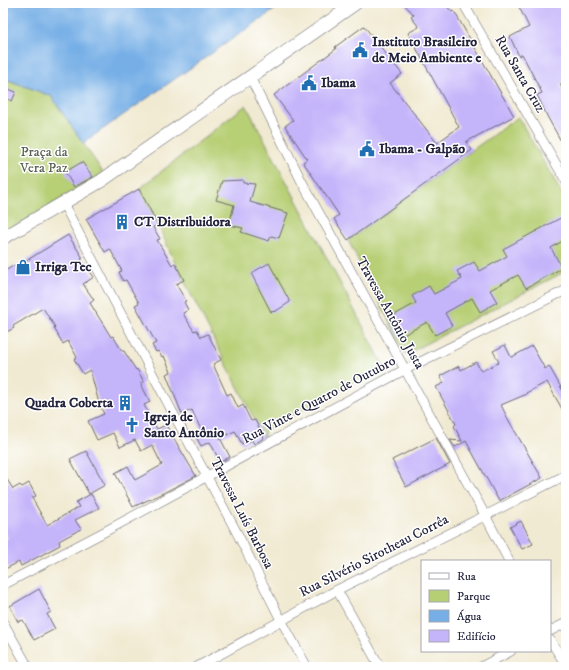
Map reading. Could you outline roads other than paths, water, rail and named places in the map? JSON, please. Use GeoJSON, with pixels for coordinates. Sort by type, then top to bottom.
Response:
{"type":"FeatureCollection","features":[{"type":"Feature","properties":{"kind":"street"},"geometry":{"type":"LineString","coordinates":[[3,238],[101,180],[356,3]]}},
{"type":"Feature","properties":{"kind":"street","name":"Rua Santa Cruz"},"geometry":{"type":"LineString","coordinates":[[463,3],[566,181]]}},
{"type":"Feature","properties":{"kind":"street","name":"Travessa Antônio Justa"},"geometry":{"type":"LineString","coordinates":[[250,77],[302,182],[508,560]]}},
{"type":"Feature","properties":{"kind":"street","name":"Travessa Luís Barbosa"},"geometry":{"type":"LineString","coordinates":[[62,203],[172,413],[208,476],[281,620],[307,667]]}},
{"type":"Feature","properties":{"kind":"street","name":"Rua Vinte e Quatro de Outubro"},"geometry":{"type":"LineString","coordinates":[[3,585],[404,370],[566,290]]}},
{"type":"Feature","properties":{"kind":"street","name":"Rua Silvério Sirotheau Corrêa"},"geometry":{"type":"LineString","coordinates":[[197,667],[337,590],[566,475]]}},
{"type":"Feature","properties":{"kind":"street"},"geometry":{"type":"LineString","coordinates":[[337,590],[380,667]]}},
{"type":"Feature","properties":{"kind":"street"},"geometry":{"type":"LineString","coordinates":[[3,622],[28,667]]}},
{"type":"Feature","properties":{"kind":"street"},"geometry":{"type":"LineString","coordinates":[[551,630],[566,623]]}},
{"type":"Feature","properties":{"kind":"street"},"geometry":{"type":"LineString","coordinates":[[551,642],[566,665]]}},
{"type":"Feature","properties":{"kind":"street"},"geometry":{"type":"LineString","coordinates":[[481,667],[510,652]]}},
{"type":"Feature","properties":{"kind":"water"},"geometry":{"type":"Polygon","coordinates":[[[3,3],[284,3],[83,143],[51,96],[3,78],[3,3]]]}},
{"type":"Feature","properties":{"kind":"place","name":"Instituto Brasileiro de Meio Ambiente e"},"geometry":{"type":"Point","coordinates":[360,50]}},
{"type":"Feature","properties":{"kind":"place","name":"Ibama"},"geometry":{"type":"Point","coordinates":[309,83]}},
{"type":"Feature","properties":{"kind":"place","name":"Ibama - Galpão"},"geometry":{"type":"Point","coordinates":[367,149]}},
{"type":"Feature","properties":{"kind":"place","name":"CT Distribuidora"},"geometry":{"type":"Point","coordinates":[122,222]}},
{"type":"Feature","properties":{"kind":"place","name":"Irriga Tec"},"geometry":{"type":"Point","coordinates":[23,267]}},
{"type":"Feature","properties":{"kind":"place","name":"Quadra Coberta"},"geometry":{"type":"Point","coordinates":[125,403]}},
{"type":"Feature","properties":{"kind":"place","name":"Igreja de Santo Antônio"},"geometry":{"type":"Point","coordinates":[132,425]}},
{"type":"Feature","properties":{"kind":"park label","name":"Praça da Vera Paz"},"geometry":{"type":"Point","coordinates":[44,160]}}]}
